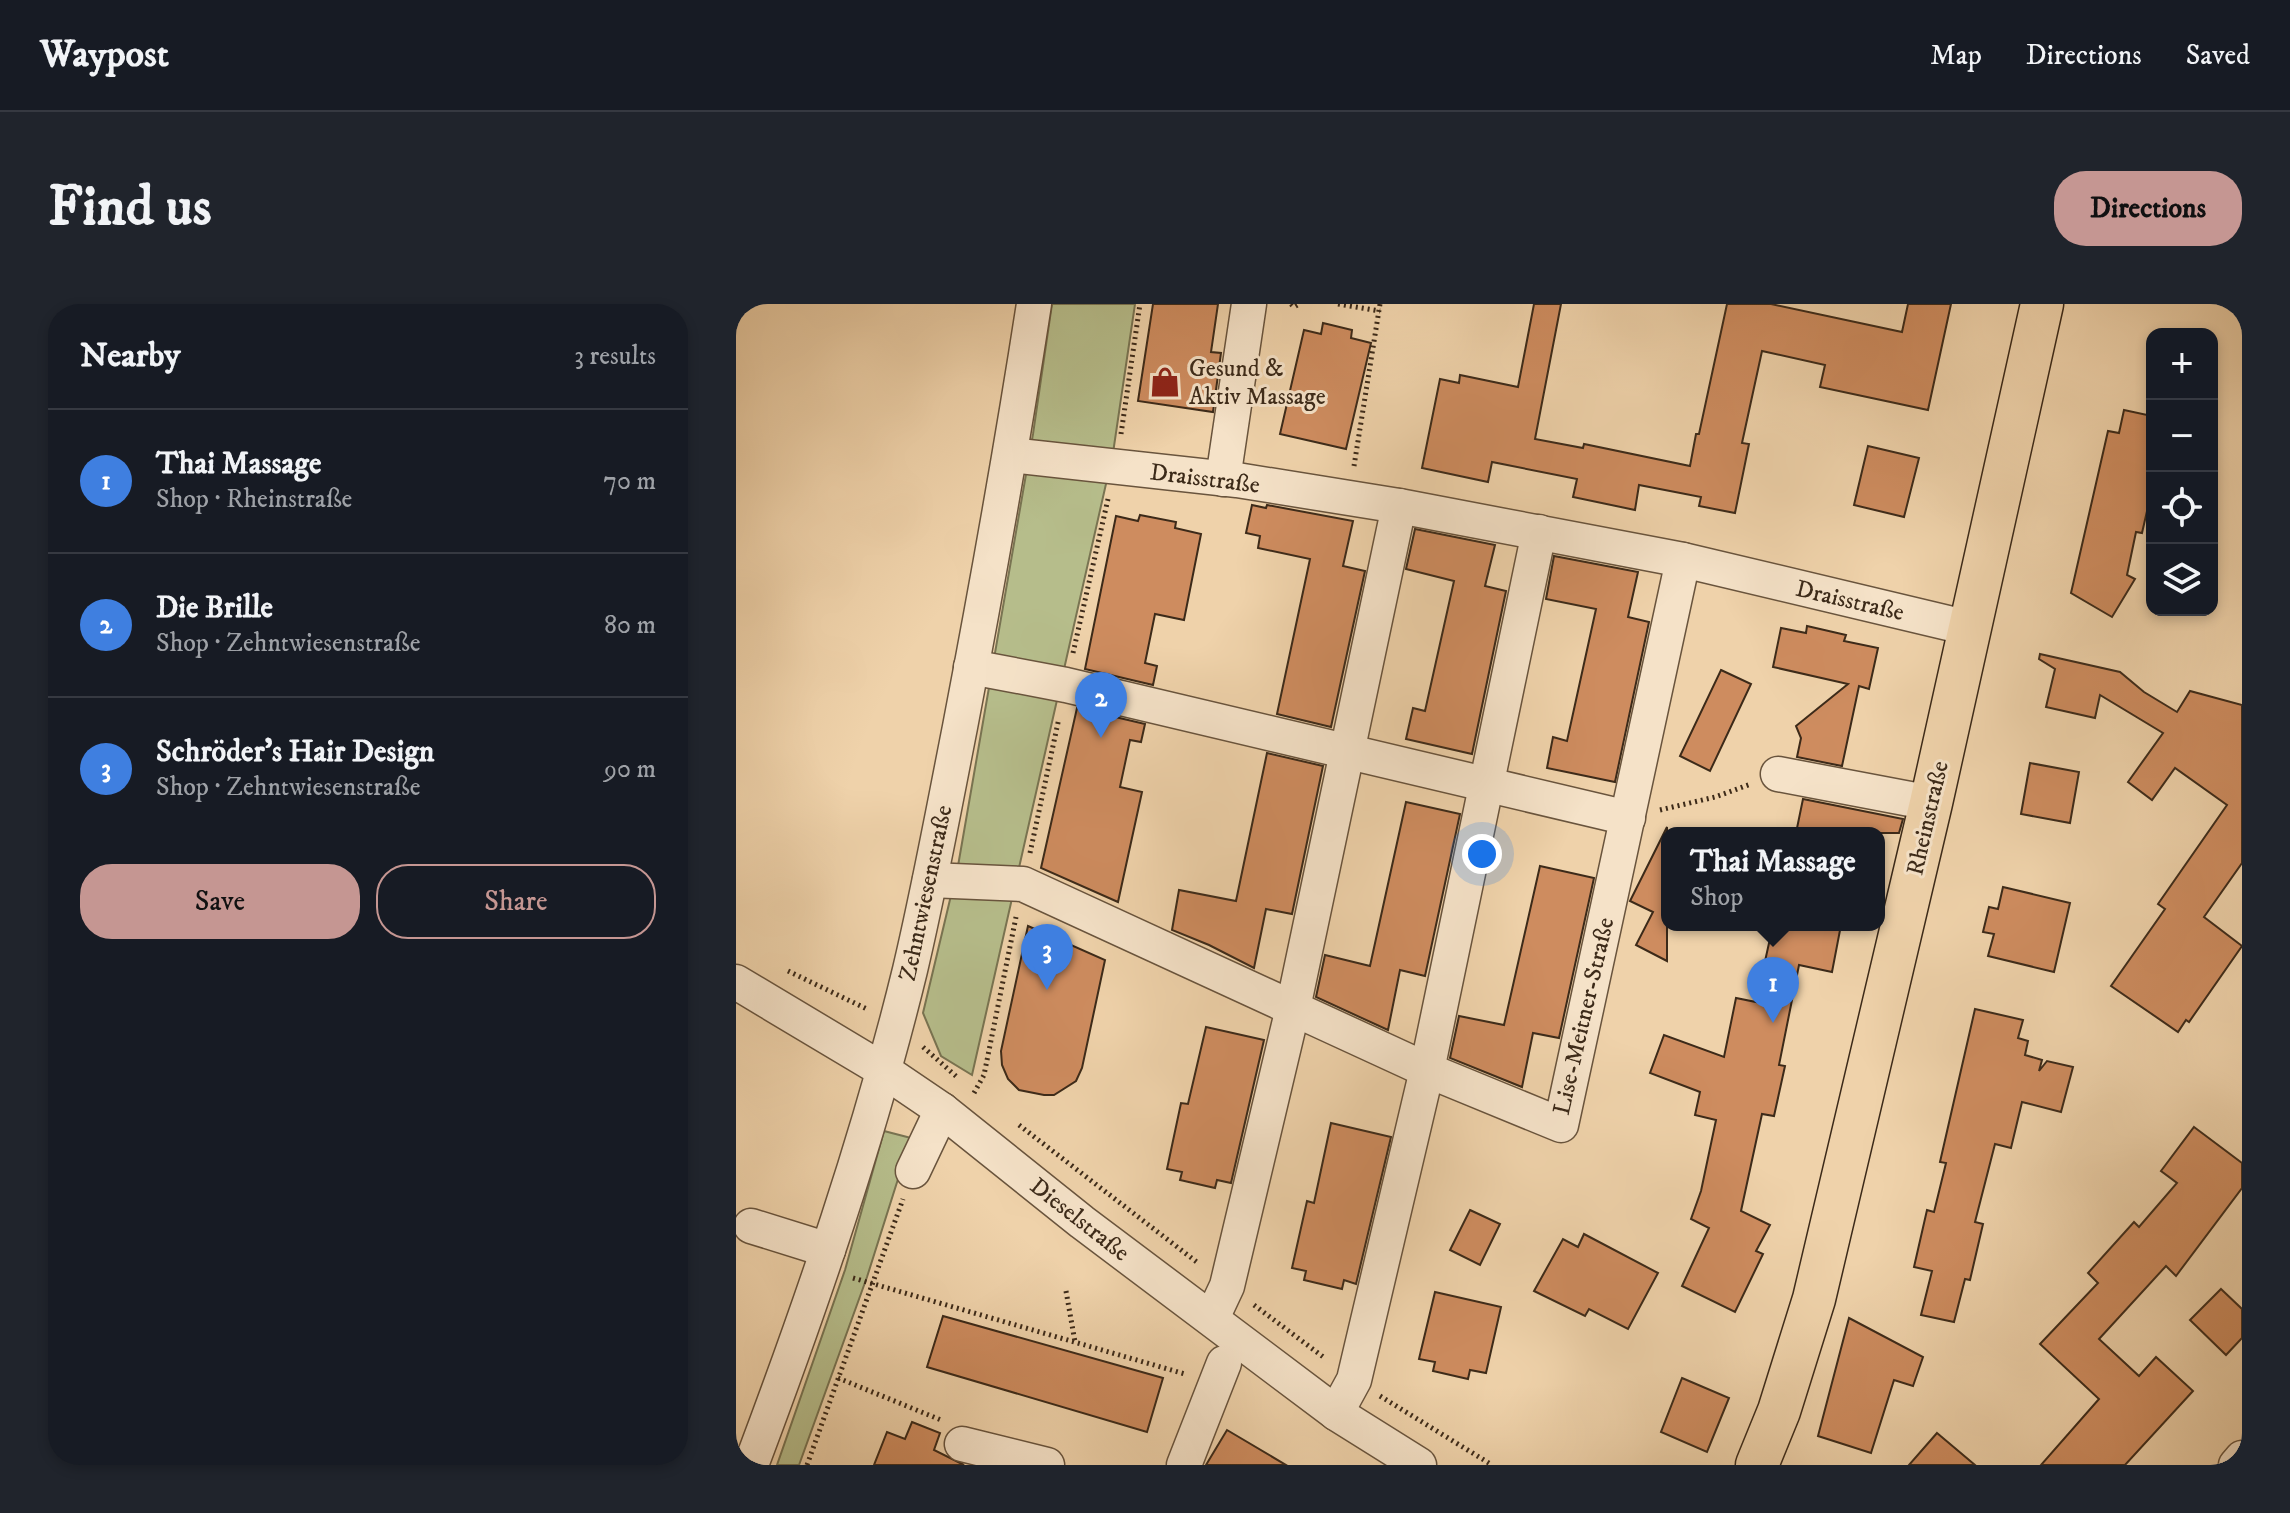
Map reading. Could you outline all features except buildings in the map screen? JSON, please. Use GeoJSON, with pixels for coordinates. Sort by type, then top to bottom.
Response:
{"type":"FeatureCollection","features":[{"type":"Feature","properties":{"kind":"main road","name":"Rheinstraße"},"geometry":{"type":"LineString","coordinates":[[1757,1465],[1779,1411],[1814,1299],[1931,803],[2042,304]]}},
{"type":"Feature","properties":{"kind":"street","name":"Zehntwiesenstraße"},"geometry":{"type":"LineString","coordinates":[[751,1465],[825,1259],[896,1023],[930,880],[971,667],[1011,455],[1034,304]]}},
{"type":"Feature","properties":{"kind":"street"},"geometry":{"type":"LineString","coordinates":[[1223,479],[1249,304]]}},
{"type":"Feature","properties":{"kind":"street","name":"Draisstraße"},"geometry":{"type":"LineString","coordinates":[[1011,455],[1223,479],[1399,506],[1683,560],[1969,628]]}},
{"type":"Feature","properties":{"kind":"street"},"geometry":{"type":"LineString","coordinates":[[1212,1318],[1227,1286],[1293,1008],[1399,506]]}},
{"type":"Feature","properties":{"kind":"street"},"geometry":{"type":"LineString","coordinates":[[1336,1413],[1354,1380],[1427,1070],[1539,532]]}},
{"type":"Feature","properties":{"kind":"street"},"geometry":{"type":"LineString","coordinates":[[971,667],[1074,686],[1628,818],[1683,560]]}},
{"type":"Feature","properties":{"kind":"street"},"geometry":{"type":"LineString","coordinates":[[1778,774],[1931,803]]}},
{"type":"Feature","properties":{"kind":"street","name":"Lise-Meitner-Straße"},"geometry":{"type":"LineString","coordinates":[[930,880],[1023,884],[1427,1070],[1561,1125],[1628,818]]}},
{"type":"Feature","properties":{"kind":"street","name":"Dieselstraße"},"geometry":{"type":"LineString","coordinates":[[736,982],[883,1070],[942,1110],[1082,1222],[1336,1413],[1419,1465]]}},
{"type":"Feature","properties":{"kind":"street"},"geometry":{"type":"LineString","coordinates":[[913,1171],[942,1110]]}},
{"type":"Feature","properties":{"kind":"street"},"geometry":{"type":"LineString","coordinates":[[751,1226],[825,1259]]}},
{"type":"Feature","properties":{"kind":"street"},"geometry":{"type":"LineString","coordinates":[[1184,1465],[1221,1373]]}},
{"type":"Feature","properties":{"kind":"street"},"geometry":{"type":"LineString","coordinates":[[962,1444],[1047,1465]]}},
{"type":"Feature","properties":{"kind":"street"},"geometry":{"type":"LineString","coordinates":[[2236,1465],[2242,1458]]}},
{"type":"Feature","properties":{"kind":"path"},"geometry":{"type":"LineString","coordinates":[[1291,304],[1294,307],[1299,304]]}},
{"type":"Feature","properties":{"kind":"path"},"geometry":{"type":"LineString","coordinates":[[1338,304],[1380,307],[1348,498]]}},
{"type":"Feature","properties":{"kind":"path"},"geometry":{"type":"LineString","coordinates":[[1628,818],[1715,797],[1778,774]]}},
{"type":"Feature","properties":{"kind":"path"},"geometry":{"type":"LineString","coordinates":[[776,965],[896,1023],[987,1102]]}},
{"type":"Feature","properties":{"kind":"path"},"geometry":{"type":"LineString","coordinates":[[1012,1120],[1354,1380],[1492,1465]]}},
{"type":"Feature","properties":{"kind":"path"},"geometry":{"type":"LineString","coordinates":[[807,1465],[913,1171]]}},
{"type":"Feature","properties":{"kind":"path"},"geometry":{"type":"LineString","coordinates":[[825,1259],[872,1284],[1075,1342],[1221,1373]]}},
{"type":"Feature","properties":{"kind":"path"},"geometry":{"type":"LineString","coordinates":[[1066,1291],[1075,1342]]}},
{"type":"Feature","properties":{"kind":"path"},"geometry":{"type":"LineString","coordinates":[[838,1378],[962,1429],[962,1444]]}},
{"type":"Feature","properties":{"kind":"green space"},"geometry":{"type":"Polygon","coordinates":[[[1052,304],[1135,304],[1113,453],[972,1075],[941,1056],[923,1013],[958,866],[1033,434],[1052,304]]]}},
{"type":"Feature","properties":{"kind":"green space"},"geometry":{"type":"Polygon","coordinates":[[[884,1131],[911,1138],[867,1277],[799,1465],[777,1465],[845,1270],[884,1131]]]}},
{"type":"Feature","properties":{"kind":"place","name":"Gesund & Aktiv Massage"},"geometry":{"type":"Point","coordinates":[1165,382]}},
{"type":"Feature","properties":{"kind":"place","name":"Die Brille"},"geometry":{"type":"Point","coordinates":[1101,738]}},
{"type":"Feature","properties":{"kind":"place","name":"Schröder's Hair Design"},"geometry":{"type":"Point","coordinates":[1047,990]}},
{"type":"Feature","properties":{"kind":"place","name":"Thai Massage"},"geometry":{"type":"Point","coordinates":[1773,1023]}}]}
